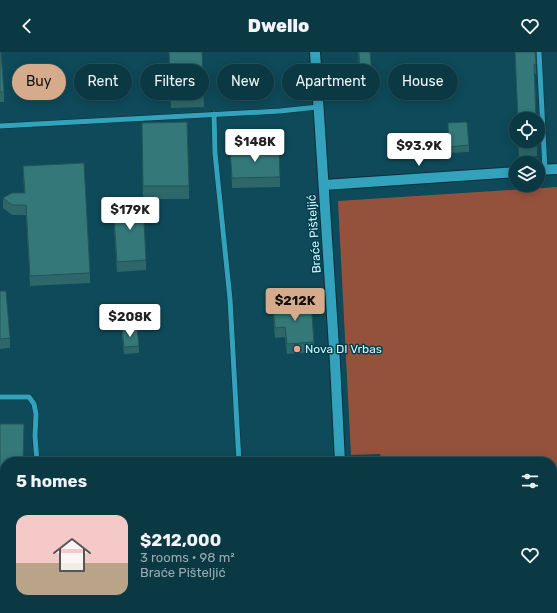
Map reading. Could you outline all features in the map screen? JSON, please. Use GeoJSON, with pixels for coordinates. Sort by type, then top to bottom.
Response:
{"type":"FeatureCollection","features":[{"type":"Feature","properties":{"kind":"street","name":"Braće Pišteljić"},"geometry":{"type":"LineString","coordinates":[[315,52],[340,457]]}},
{"type":"Feature","properties":{"kind":"street"},"geometry":{"type":"LineString","coordinates":[[545,170],[557,169]]}},
{"type":"Feature","properties":{"kind":"street"},"geometry":{"type":"LineString","coordinates":[[324,184],[509,172]]}},
{"type":"Feature","properties":{"kind":"lane"},"geometry":{"type":"LineString","coordinates":[[539,52],[541,156]]}},
{"type":"Feature","properties":{"kind":"lane"},"geometry":{"type":"LineString","coordinates":[[0,126],[286,111],[318,107]]}},
{"type":"Feature","properties":{"kind":"lane"},"geometry":{"type":"LineString","coordinates":[[214,114],[215,153],[230,299],[240,457]]}},
{"type":"Feature","properties":{"kind":"lane"},"geometry":{"type":"LineString","coordinates":[[0,397],[29,396],[34,404],[36,414],[35,436],[37,457]]}},
{"type":"Feature","properties":{"kind":"shaded area"},"geometry":{"type":"Polygon","coordinates":[[[557,187],[557,457],[380,457],[380,454],[351,455],[338,201],[509,190],[509,192],[545,192],[545,188],[557,187]]]}},
{"type":"Feature","properties":{"kind":"building"},"geometry":{"type":"Polygon","coordinates":[[[1,52],[4,92],[0,92],[1,52]]]}},
{"type":"Feature","properties":{"kind":"building"},"geometry":{"type":"Polygon","coordinates":[[[169,52],[202,52],[203,64],[170,64],[169,52]]]}},
{"type":"Feature","properties":{"kind":"building"},"geometry":{"type":"Polygon","coordinates":[[[359,52],[370,52],[371,64],[360,64],[359,52]]]}},
{"type":"Feature","properties":{"kind":"building"},"geometry":{"type":"Polygon","coordinates":[[[515,52],[535,52],[536,112],[518,112],[515,52]]]}},
{"type":"Feature","properties":{"kind":"building"},"geometry":{"type":"Polygon","coordinates":[[[187,122],[189,186],[143,186],[142,123],[187,122]]]}},
{"type":"Feature","properties":{"kind":"building"},"geometry":{"type":"Polygon","coordinates":[[[467,122],[469,145],[449,147],[448,123],[467,122]]]}},
{"type":"Feature","properties":{"kind":"building"},"geometry":{"type":"Polygon","coordinates":[[[279,147],[280,177],[232,178],[230,149],[279,147]]]}},
{"type":"Feature","properties":{"kind":"building"},"geometry":{"type":"Polygon","coordinates":[[[84,163],[90,273],[30,276],[26,205],[12,205],[3,198],[12,193],[25,193],[23,166],[84,163]]]}},
{"type":"Feature","properties":{"kind":"building"},"geometry":{"type":"Polygon","coordinates":[[[143,201],[146,260],[117,262],[113,202],[143,201]]]}},
{"type":"Feature","properties":{"kind":"building"},"geometry":{"type":"Polygon","coordinates":[[[0,291],[6,291],[10,338],[0,339],[0,291]]]}},
{"type":"Feature","properties":{"kind":"building"},"geometry":{"type":"Polygon","coordinates":[[[311,302],[314,342],[287,344],[285,327],[275,328],[273,304],[311,302]]]}},
{"type":"Feature","properties":{"kind":"building"},"geometry":{"type":"Polygon","coordinates":[[[137,328],[139,346],[124,347],[122,329],[137,328]]]}},
{"type":"Feature","properties":{"kind":"building"},"geometry":{"type":"Polygon","coordinates":[[[0,424],[24,424],[23,457],[0,457],[0,424]]]}},
{"type":"Feature","properties":{"kind":"place","name":"Nova DI Vrbas"},"geometry":{"type":"Point","coordinates":[297,349]}}]}
